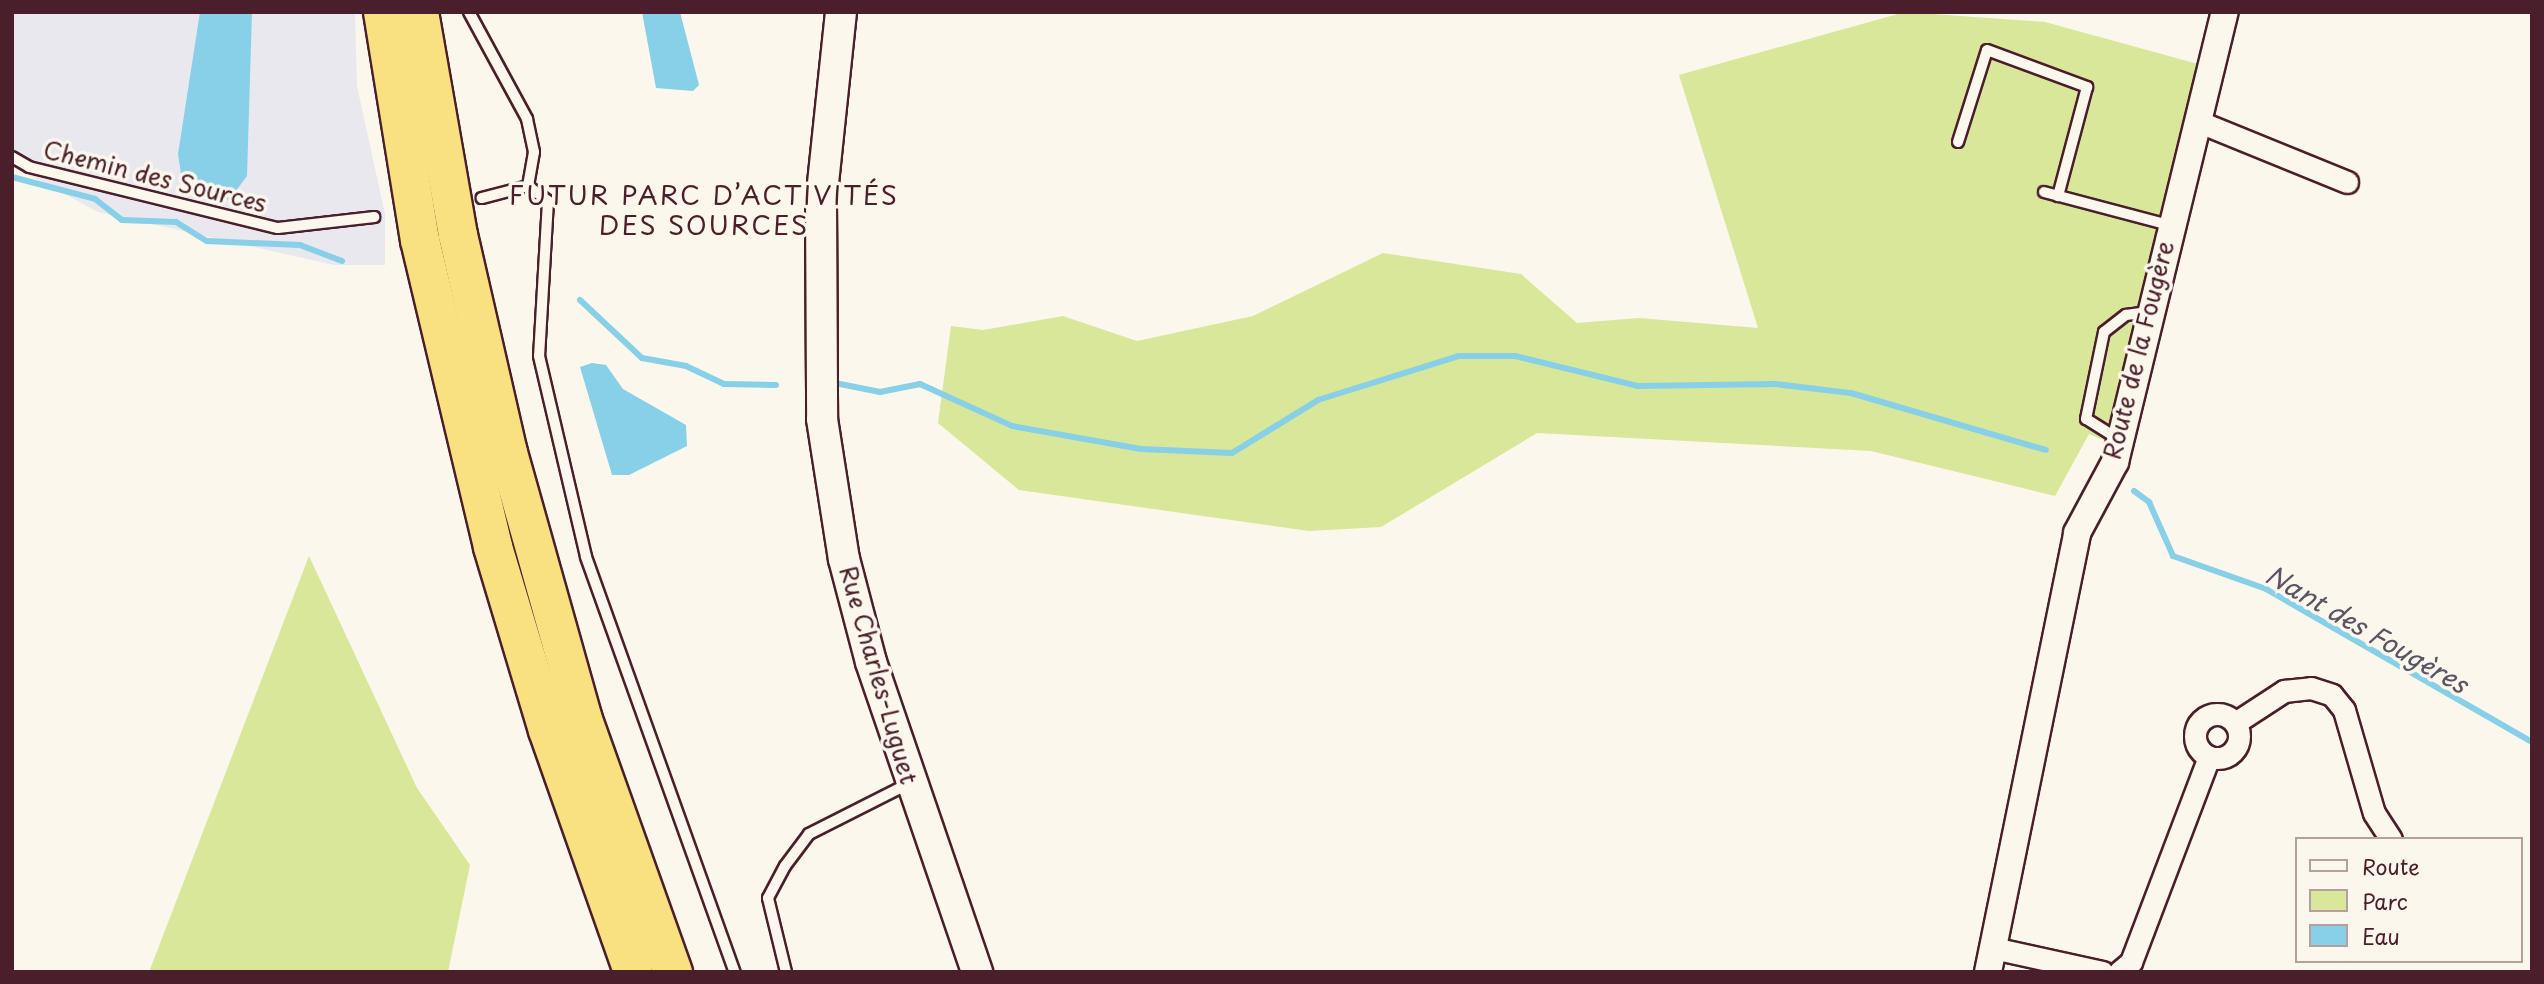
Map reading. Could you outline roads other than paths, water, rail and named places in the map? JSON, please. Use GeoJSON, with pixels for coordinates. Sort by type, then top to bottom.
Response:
{"type":"FeatureCollection","features":[{"type":"Feature","properties":{"kind":"highway"},"geometry":{"type":"LineString","coordinates":[[383,12],[420,240],[493,547],[548,730],[633,972]]}},
{"type":"Feature","properties":{"kind":"highway"},"geometry":{"type":"LineString","coordinates":[[419,12],[458,235],[508,453],[582,717],[673,972]]}},
{"type":"Feature","properties":{"kind":"main road","name":"Rue Charles-Luguet"},"geometry":{"type":"LineString","coordinates":[[841,12],[821,201],[819,369],[844,559],[910,783],[977,972]]}},
{"type":"Feature","properties":{"kind":"street","name":"Route de la Fougère"},"geometry":{"type":"LineString","coordinates":[[1991,960],[2074,543],[2115,462],[2169,225],[2225,12]]}},
{"type":"Feature","properties":{"kind":"street"},"geometry":{"type":"LineString","coordinates":[[2197,121],[2347,182]]}},
{"type":"Feature","properties":{"kind":"street"},"geometry":{"type":"LineString","coordinates":[[2235,723],[2284,691],[2311,688],[2332,695],[2344,710],[2374,813],[2390,837]]}},
{"type":"Feature","properties":{"kind":"street"},"geometry":{"type":"LineString","coordinates":[[2209,757],[2195,740],[2202,719],[2223,714],[2235,723]]}},
{"type":"Feature","properties":{"kind":"street"},"geometry":{"type":"LineString","coordinates":[[2209,757],[2235,749],[2235,723]]}},
{"type":"Feature","properties":{"kind":"street"},"geometry":{"type":"LineString","coordinates":[[2119,972],[2131,962],[2209,757]]}},
{"type":"Feature","properties":{"kind":"street"},"geometry":{"type":"LineString","coordinates":[[1991,960],[2102,972]]}},
{"type":"Feature","properties":{"kind":"lane"},"geometry":{"type":"LineString","coordinates":[[469,12],[527,119],[534,152],[528,186]]}},
{"type":"Feature","properties":{"kind":"lane"},"geometry":{"type":"LineString","coordinates":[[1958,142],[1987,50],[2087,87],[2058,196]]}},
{"type":"Feature","properties":{"kind":"lane","name":"Chemin des Sources"},"geometry":{"type":"LineString","coordinates":[[12,156],[29,167],[278,228],[374,217]]}},
{"type":"Feature","properties":{"kind":"lane"},"geometry":{"type":"LineString","coordinates":[[482,198],[528,186]]}},
{"type":"Feature","properties":{"kind":"lane"},"geometry":{"type":"LineString","coordinates":[[528,186],[548,201],[539,356],[586,557],[736,972]]}},
{"type":"Feature","properties":{"kind":"lane"},"geometry":{"type":"LineString","coordinates":[[2044,192],[2169,225]]}},
{"type":"Feature","properties":{"kind":"lane"},"geometry":{"type":"LineString","coordinates":[[2120,440],[2086,419],[2104,332],[2126,316],[2148,312]]}},
{"type":"Feature","properties":{"kind":"lane"},"geometry":{"type":"LineString","coordinates":[[786,972],[768,898],[785,866],[808,834],[910,783]]}},
{"type":"Feature","properties":{"kind":"water"},"geometry":{"type":"Polygon","coordinates":[[[200,12],[252,12],[247,176],[229,200],[205,195],[182,180],[178,154],[200,12]]]}},
{"type":"Feature","properties":{"kind":"water"},"geometry":{"type":"Polygon","coordinates":[[[642,12],[680,12],[699,85],[693,91],[656,88],[642,12]]]}},
{"type":"Feature","properties":{"kind":"water"},"geometry":{"type":"Polygon","coordinates":[[[592,363],[606,365],[623,389],[686,425],[687,446],[629,475],[612,475],[580,367],[592,363]]]}},
{"type":"Feature","properties":{"kind":"waterway","name":"Nant des Fougères"},"geometry":{"type":"LineString","coordinates":[[12,177],[95,199],[122,220],[176,222],[207,241],[300,245],[342,261]]}},
{"type":"Feature","properties":{"kind":"waterway","name":"Nant des Fougères"},"geometry":{"type":"LineString","coordinates":[[580,300],[642,358],[686,366],[724,384],[776,385]]}},
{"type":"Feature","properties":{"kind":"waterway","name":"Nant des Fougères"},"geometry":{"type":"LineString","coordinates":[[835,383],[880,392],[920,384],[1012,426],[1141,449],[1232,453],[1318,400],[1458,356],[1515,356],[1638,386],[1775,384],[1851,393],[2046,450]]}},
{"type":"Feature","properties":{"kind":"waterway","name":"Nant des Fougères"},"geometry":{"type":"LineString","coordinates":[[2134,491],[2149,502],[2173,556],[2266,589],[2532,742]]}},
{"type":"Feature","properties":{"kind":"district","name":"FUTUR PARC D’ACTIVITÉS DES SOURCES"},"geometry":{"type":"Point","coordinates":[704,210]}}]}
